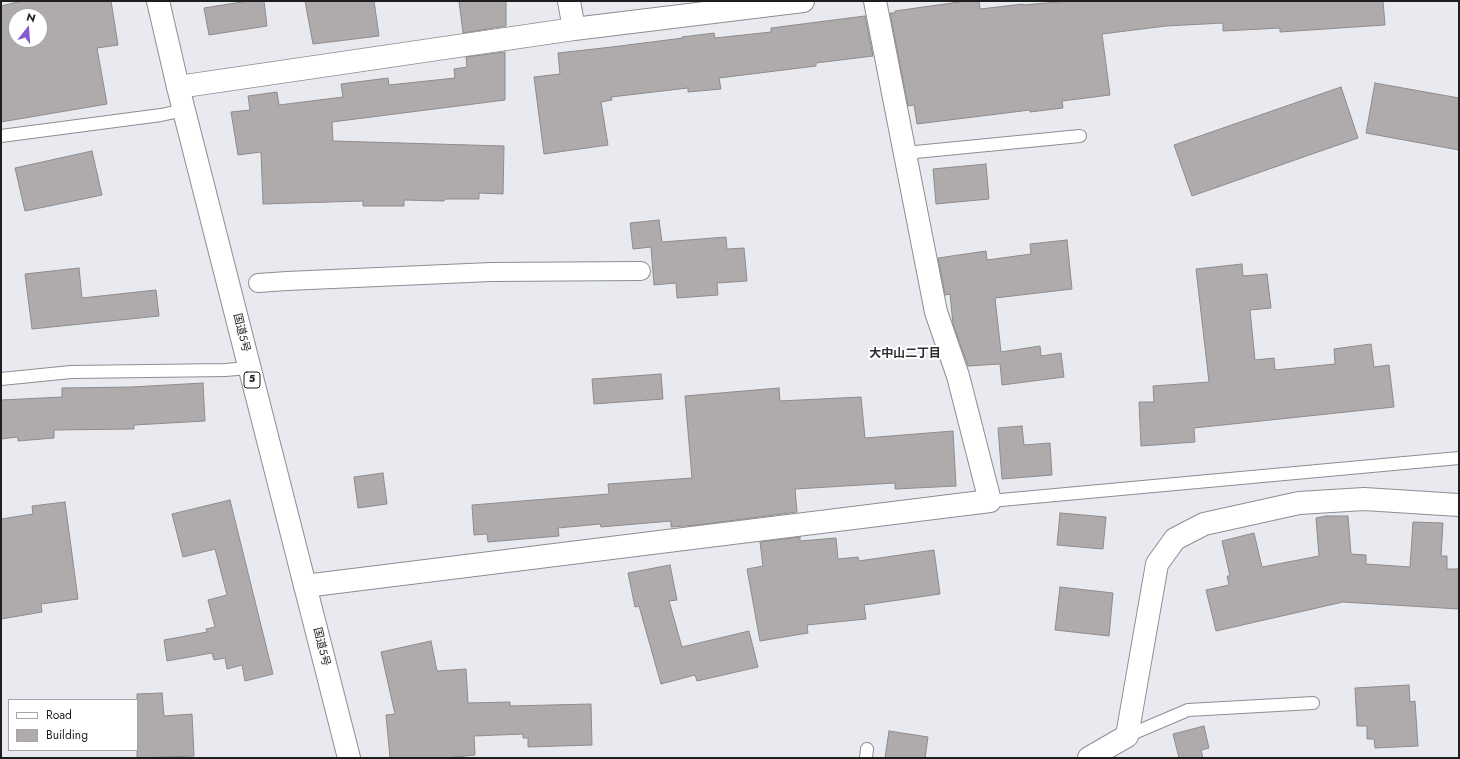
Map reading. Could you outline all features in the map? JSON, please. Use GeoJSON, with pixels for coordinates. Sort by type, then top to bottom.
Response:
{"type":"FeatureCollection","features":[{"type":"Feature","properties":{"kind":"main road","name":"国道5号"},"geometry":{"type":"LineString","coordinates":[[158,1],[178,87],[349,758]]}},
{"type":"Feature","properties":{"kind":"main road"},"geometry":{"type":"LineString","coordinates":[[569,1],[574,29]]}},
{"type":"Feature","properties":{"kind":"main road"},"geometry":{"type":"LineString","coordinates":[[178,87],[574,29],[803,1]]}},
{"type":"Feature","properties":{"kind":"main road"},"geometry":{"type":"LineString","coordinates":[[305,586],[990,501],[958,376],[936,312],[875,1]]}},
{"type":"Feature","properties":{"kind":"main road"},"geometry":{"type":"LineString","coordinates":[[1090,758],[1127,736],[1157,564],[1175,539],[1204,524],[1299,503],[1364,499],[1459,505]]}},
{"type":"Feature","properties":{"kind":"street"},"geometry":{"type":"LineString","coordinates":[[258,283],[287,280],[491,272],[641,271]]}},
{"type":"Feature","properties":{"kind":"lane"},"geometry":{"type":"LineString","coordinates":[[1,136],[184,110]]}},
{"type":"Feature","properties":{"kind":"lane"},"geometry":{"type":"LineString","coordinates":[[905,153],[1080,136]]}},
{"type":"Feature","properties":{"kind":"lane"},"geometry":{"type":"LineString","coordinates":[[1,379],[71,372],[225,370],[249,368]]}},
{"type":"Feature","properties":{"kind":"lane"},"geometry":{"type":"LineString","coordinates":[[990,501],[1459,458]]}},
{"type":"Feature","properties":{"kind":"lane"},"geometry":{"type":"LineString","coordinates":[[1127,736],[1188,710],[1313,703]]}},
{"type":"Feature","properties":{"kind":"building"},"geometry":{"type":"Polygon","coordinates":[[[22,1],[111,1],[118,45],[97,48],[107,104],[1,122],[1,6],[22,1]]]}},
{"type":"Feature","properties":{"kind":"building"},"geometry":{"type":"Polygon","coordinates":[[[248,1],[264,1],[267,26],[209,35],[204,8],[248,1]]]}},
{"type":"Feature","properties":{"kind":"building"},"geometry":{"type":"Polygon","coordinates":[[[305,1],[374,1],[379,36],[313,44],[305,1]]]}},
{"type":"Feature","properties":{"kind":"building"},"geometry":{"type":"Polygon","coordinates":[[[459,1],[506,1],[506,26],[463,33],[459,1]]]}},
{"type":"Feature","properties":{"kind":"building"},"geometry":{"type":"Polygon","coordinates":[[[966,1],[979,1],[980,9],[1068,1],[1383,1],[1385,25],[1280,32],[1280,28],[1223,31],[1223,23],[1166,26],[1102,34],[1110,95],[1062,101],[1063,108],[1030,112],[1030,110],[917,124],[914,105],[908,106],[890,13],[966,1]]]}},
{"type":"Feature","properties":{"kind":"building"},"geometry":{"type":"Polygon","coordinates":[[[865,16],[873,56],[816,63],[816,66],[719,78],[721,89],[688,92],[688,88],[611,97],[612,100],[601,102],[608,145],[544,154],[534,77],[560,74],[558,53],[714,33],[715,38],[771,32],[771,28],[865,16]]]}},
{"type":"Feature","properties":{"kind":"building"},"geometry":{"type":"Polygon","coordinates":[[[505,52],[505,100],[332,122],[333,141],[504,146],[503,194],[479,193],[479,199],[445,199],[444,201],[404,200],[404,206],[363,206],[363,201],[263,204],[261,152],[238,155],[231,112],[250,110],[248,96],[277,92],[279,105],[343,97],[341,84],[388,78],[389,85],[455,78],[454,69],[467,67],[466,57],[505,52]]]}},
{"type":"Feature","properties":{"kind":"building"},"geometry":{"type":"Polygon","coordinates":[[[1375,83],[1459,98],[1459,150],[1366,133],[1375,83]]]}},
{"type":"Feature","properties":{"kind":"building"},"geometry":{"type":"Polygon","coordinates":[[[1341,87],[1358,138],[1192,196],[1174,145],[1341,87]]]}},
{"type":"Feature","properties":{"kind":"building"},"geometry":{"type":"Polygon","coordinates":[[[92,151],[102,195],[25,211],[15,168],[92,151]]]}},
{"type":"Feature","properties":{"kind":"building"},"geometry":{"type":"Polygon","coordinates":[[[986,164],[989,199],[936,204],[933,169],[986,164]]]}},
{"type":"Feature","properties":{"kind":"building"},"geometry":{"type":"Polygon","coordinates":[[[659,220],[662,242],[726,237],[727,249],[744,248],[747,281],[717,283],[718,295],[677,298],[676,283],[654,285],[651,247],[633,249],[630,223],[659,220]]]}},
{"type":"Feature","properties":{"kind":"building"},"geometry":{"type":"Polygon","coordinates":[[[1067,240],[1072,289],[995,298],[1001,352],[1040,346],[1041,356],[1061,353],[1064,377],[1002,385],[1000,364],[968,366],[953,324],[950,294],[945,295],[938,258],[986,251],[987,260],[1031,254],[1030,244],[1067,240]]]}},
{"type":"Feature","properties":{"kind":"building"},"geometry":{"type":"Polygon","coordinates":[[[1242,264],[1243,276],[1267,274],[1271,308],[1250,310],[1255,360],[1274,358],[1275,370],[1335,364],[1334,349],[1371,344],[1374,367],[1389,365],[1394,407],[1194,428],[1195,442],[1141,446],[1139,402],[1154,402],[1153,386],[1209,382],[1196,269],[1242,264]]]}},
{"type":"Feature","properties":{"kind":"building"},"geometry":{"type":"Polygon","coordinates":[[[79,268],[82,298],[156,290],[159,316],[32,329],[25,274],[79,268]]]}},
{"type":"Feature","properties":{"kind":"building"},"geometry":{"type":"Polygon","coordinates":[[[661,374],[663,399],[594,404],[592,379],[661,374]]]}},
{"type":"Feature","properties":{"kind":"building"},"geometry":{"type":"Polygon","coordinates":[[[203,383],[205,421],[134,425],[134,429],[54,430],[54,438],[18,441],[18,437],[1,439],[1,400],[62,397],[62,388],[132,387],[203,383]]]}},
{"type":"Feature","properties":{"kind":"building"},"geometry":{"type":"Polygon","coordinates":[[[779,388],[780,401],[861,397],[865,438],[953,431],[956,486],[895,489],[895,483],[795,489],[797,512],[698,525],[671,527],[671,521],[601,527],[600,524],[558,528],[559,536],[488,542],[487,534],[474,535],[472,505],[609,494],[608,484],[692,478],[685,396],[779,388]]]}},
{"type":"Feature","properties":{"kind":"building"},"geometry":{"type":"Polygon","coordinates":[[[1022,426],[1024,445],[1050,443],[1052,475],[1002,479],[998,428],[1022,426]]]}},
{"type":"Feature","properties":{"kind":"building"},"geometry":{"type":"Polygon","coordinates":[[[383,473],[387,504],[358,508],[354,477],[383,473]]]}},
{"type":"Feature","properties":{"kind":"building"},"geometry":{"type":"Polygon","coordinates":[[[230,500],[273,674],[245,681],[242,665],[227,669],[225,658],[214,660],[212,653],[167,661],[164,640],[207,632],[206,629],[215,627],[208,600],[227,595],[215,549],[183,557],[172,514],[230,500]]]}},
{"type":"Feature","properties":{"kind":"building"},"geometry":{"type":"Polygon","coordinates":[[[65,502],[78,599],[41,604],[42,612],[1,619],[1,519],[33,514],[32,506],[65,502]]]}},
{"type":"Feature","properties":{"kind":"building"},"geometry":{"type":"Polygon","coordinates":[[[1060,513],[1106,517],[1103,549],[1057,545],[1060,513]]]}},
{"type":"Feature","properties":{"kind":"building"},"geometry":{"type":"Polygon","coordinates":[[[1326,516],[1348,516],[1351,554],[1366,555],[1366,564],[1410,567],[1413,522],[1443,523],[1441,556],[1447,556],[1447,569],[1459,569],[1459,609],[1343,602],[1216,631],[1206,590],[1229,585],[1227,576],[1230,576],[1222,541],[1254,533],[1262,567],[1319,556],[1316,518],[1326,516]]]}},
{"type":"Feature","properties":{"kind":"building"},"geometry":{"type":"Polygon","coordinates":[[[800,537],[800,541],[836,538],[838,559],[858,557],[859,561],[934,550],[940,594],[864,605],[866,619],[807,625],[808,633],[760,641],[747,569],[763,566],[760,542],[800,537]]]}},
{"type":"Feature","properties":{"kind":"building"},"geometry":{"type":"Polygon","coordinates":[[[670,565],[677,600],[669,601],[682,647],[749,631],[758,667],[697,681],[695,675],[661,684],[639,606],[635,607],[628,573],[670,565]]]}},
{"type":"Feature","properties":{"kind":"building"},"geometry":{"type":"Polygon","coordinates":[[[1060,587],[1113,593],[1109,636],[1055,630],[1060,587]]]}},
{"type":"Feature","properties":{"kind":"building"},"geometry":{"type":"Polygon","coordinates":[[[431,641],[437,671],[466,669],[468,703],[510,702],[510,706],[591,704],[592,745],[528,747],[528,738],[523,738],[523,734],[474,736],[475,755],[446,758],[390,758],[386,715],[395,714],[381,652],[431,641]]]}},
{"type":"Feature","properties":{"kind":"building"},"geometry":{"type":"Polygon","coordinates":[[[1409,685],[1410,702],[1415,701],[1418,746],[1375,748],[1374,739],[1367,739],[1367,726],[1357,726],[1355,688],[1409,685]]]}},
{"type":"Feature","properties":{"kind":"building"},"geometry":{"type":"Polygon","coordinates":[[[162,693],[164,716],[192,714],[194,756],[137,758],[137,694],[162,693]]]}},
{"type":"Feature","properties":{"kind":"building"},"geometry":{"type":"Polygon","coordinates":[[[1204,726],[1209,748],[1201,750],[1203,758],[1179,758],[1173,734],[1204,726]]]}},
{"type":"Feature","properties":{"kind":"building"},"geometry":{"type":"Polygon","coordinates":[[[889,731],[928,737],[925,758],[885,758],[889,731]]]}},
{"type":"Feature","properties":{"kind":"district","name":"大中山二丁目"},"geometry":{"type":"Point","coordinates":[905,354]}}]}
